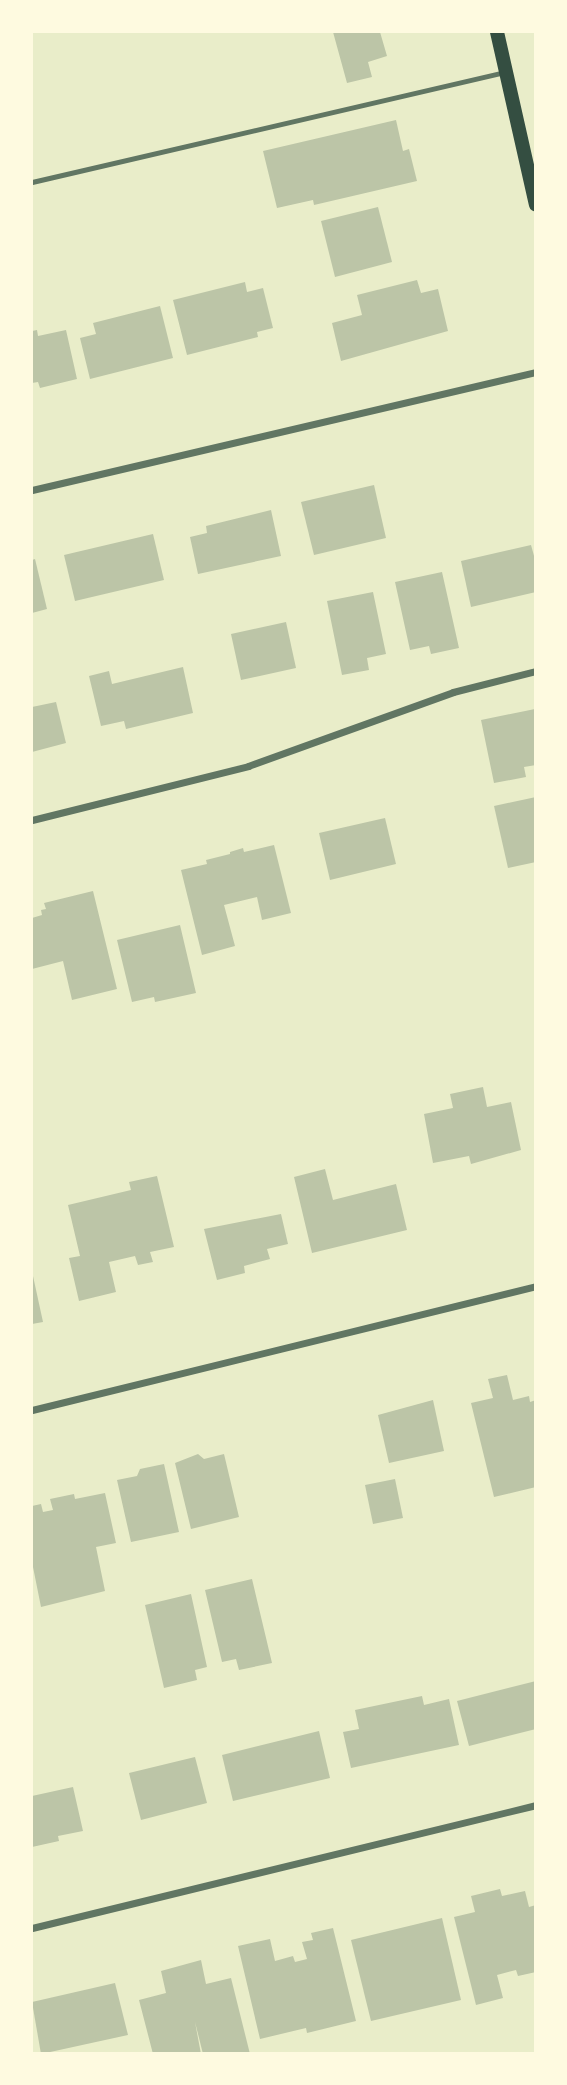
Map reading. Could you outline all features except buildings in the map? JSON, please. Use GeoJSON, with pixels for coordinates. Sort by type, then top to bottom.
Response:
{"type":"FeatureCollection","features":[{"type":"Feature","properties":{"kind":"main road"},"geometry":{"type":"LineString","coordinates":[[497,32],[535,201]]}},
{"type":"Feature","properties":{"kind":"street"},"geometry":{"type":"LineString","coordinates":[[32,490],[536,372]]}},
{"type":"Feature","properties":{"kind":"street"},"geometry":{"type":"LineString","coordinates":[[32,820],[248,766],[453,692],[536,671]]}},
{"type":"Feature","properties":{"kind":"street"},"geometry":{"type":"LineString","coordinates":[[32,1410],[536,1286]]}},
{"type":"Feature","properties":{"kind":"street"},"geometry":{"type":"LineString","coordinates":[[32,1928],[536,1805]]}},
{"type":"Feature","properties":{"kind":"lane"},"geometry":{"type":"LineString","coordinates":[[32,182],[507,71]]}}]}
